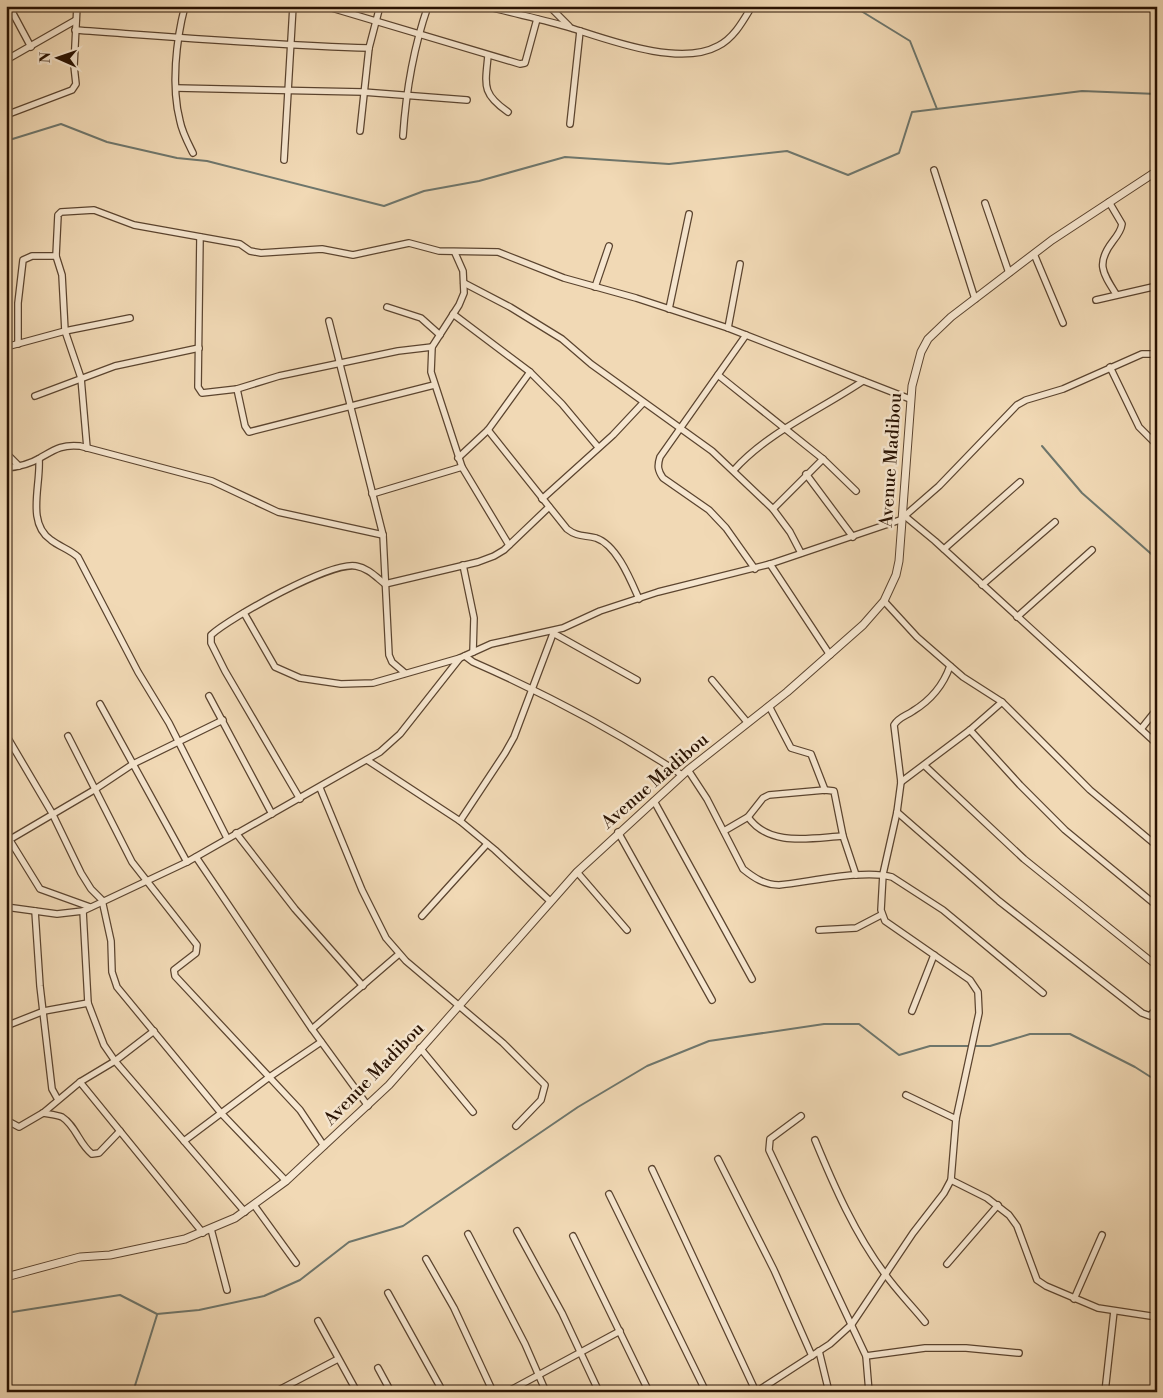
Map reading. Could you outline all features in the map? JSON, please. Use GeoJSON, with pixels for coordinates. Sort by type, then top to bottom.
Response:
{"type":"FeatureCollection","features":[{"type":"Feature","properties":{"kind":"street"},"geometry":{"type":"LineString","coordinates":[[8,6],[31,47]]}},
{"type":"Feature","properties":{"kind":"street"},"geometry":{"type":"LineString","coordinates":[[6,115],[72,90],[76,84],[75,30],[77,6]]}},
{"type":"Feature","properties":{"kind":"street"},"geometry":{"type":"LineString","coordinates":[[185,6],[177,36],[176,88],[180,123],[193,153]]}},
{"type":"Feature","properties":{"kind":"street"},"geometry":{"type":"LineString","coordinates":[[284,160],[289,46],[293,6]]}},
{"type":"Feature","properties":{"kind":"street"},"geometry":{"type":"LineString","coordinates":[[325,6],[512,63],[525,62],[537,19]]}},
{"type":"Feature","properties":{"kind":"street"},"geometry":{"type":"LineString","coordinates":[[360,131],[362,92],[369,48],[380,6]]}},
{"type":"Feature","properties":{"kind":"street"},"geometry":{"type":"LineString","coordinates":[[404,136],[406,96],[418,34],[428,6]]}},
{"type":"Feature","properties":{"kind":"street"},"geometry":{"type":"LineString","coordinates":[[486,6],[657,52],[704,51],[726,41],[742,23],[752,6]]}},
{"type":"Feature","properties":{"kind":"street"},"geometry":{"type":"LineString","coordinates":[[551,7],[571,28]]}},
{"type":"Feature","properties":{"kind":"street"},"geometry":{"type":"LineString","coordinates":[[6,60],[76,20]]}},
{"type":"Feature","properties":{"kind":"street"},"geometry":{"type":"LineString","coordinates":[[75,30],[177,36],[289,46],[369,48]]}},
{"type":"Feature","properties":{"kind":"street"},"geometry":{"type":"LineString","coordinates":[[570,124],[580,32]]}},
{"type":"Feature","properties":{"kind":"street"},"geometry":{"type":"LineString","coordinates":[[488,56],[486,90],[494,102],[508,112]]}},
{"type":"Feature","properties":{"kind":"street"},"geometry":{"type":"LineString","coordinates":[[176,88],[362,92],[467,100]]}},
{"type":"Feature","properties":{"kind":"street"},"geometry":{"type":"LineString","coordinates":[[934,170],[975,298]]}},
{"type":"Feature","properties":{"kind":"street","name":"Avenue Madibou"},"geometry":{"type":"LineString","coordinates":[[6,1277],[42,1265],[80,1257],[110,1255],[170,1244],[211,1230],[245,1212],[286,1181],[368,1106],[577,872],[618,832],[682,775],[830,655],[884,601],[896,575],[903,518],[910,399],[916,367],[928,339],[950,317],[1034,254],[1157,171]]}},
{"type":"Feature","properties":{"kind":"street"},"geometry":{"type":"LineString","coordinates":[[1109,202],[1121,221],[1122,228],[1104,253],[1102,262],[1116,294]]}},
{"type":"Feature","properties":{"kind":"street"},"geometry":{"type":"LineString","coordinates":[[984,203],[1009,273]]}},
{"type":"Feature","properties":{"kind":"street"},"geometry":{"type":"LineString","coordinates":[[87,448],[81,378],[65,331],[62,275],[56,256],[58,215],[61,212],[94,210],[134,225],[240,244],[250,251],[262,253],[322,249],[353,254],[409,243],[455,252],[498,252],[536,268],[728,328],[910,399]]}},
{"type":"Feature","properties":{"kind":"street"},"geometry":{"type":"LineString","coordinates":[[669,309],[690,214]]}},
{"type":"Feature","properties":{"kind":"street"},"geometry":{"type":"LineString","coordinates":[[200,237],[199,390],[202,393],[237,389],[279,376],[409,349],[432,347]]}},
{"type":"Feature","properties":{"kind":"street"},"geometry":{"type":"LineString","coordinates":[[596,287],[609,246]]}},
{"type":"Feature","properties":{"kind":"street"},"geometry":{"type":"LineString","coordinates":[[455,252],[463,271],[464,293],[432,347],[430,360],[434,385],[462,467],[510,545]]}},
{"type":"Feature","properties":{"kind":"street"},"geometry":{"type":"LineString","coordinates":[[1034,254],[1063,324]]}},
{"type":"Feature","properties":{"kind":"street"},"geometry":{"type":"LineString","coordinates":[[18,344],[18,303],[23,260],[32,256],[56,256]]}},
{"type":"Feature","properties":{"kind":"street"},"geometry":{"type":"LineString","coordinates":[[728,328],[740,264]]}},
{"type":"Feature","properties":{"kind":"street"},"geometry":{"type":"LineString","coordinates":[[464,284],[510,307],[562,339],[642,403],[712,451],[773,509],[790,532],[801,554]]}},
{"type":"Feature","properties":{"kind":"street"},"geometry":{"type":"LineString","coordinates":[[1096,300],[1157,286]]}},
{"type":"Feature","properties":{"kind":"street"},"geometry":{"type":"LineString","coordinates":[[387,307],[421,318],[440,335]]}},
{"type":"Feature","properties":{"kind":"street"},"geometry":{"type":"LineString","coordinates":[[453,314],[530,372],[562,404],[598,447]]}},
{"type":"Feature","properties":{"kind":"street"},"geometry":{"type":"LineString","coordinates":[[6,347],[65,331],[130,318]]}},
{"type":"Feature","properties":{"kind":"street"},"geometry":{"type":"LineString","coordinates":[[329,321],[383,535],[389,655],[392,662],[405,673]]}},
{"type":"Feature","properties":{"kind":"street"},"geometry":{"type":"LineString","coordinates":[[746,335],[660,457],[658,471],[663,478],[709,510],[726,528],[755,569]]}},
{"type":"Feature","properties":{"kind":"street"},"geometry":{"type":"LineString","coordinates":[[35,396],[115,366],[200,348]]}},
{"type":"Feature","properties":{"kind":"street"},"geometry":{"type":"LineString","coordinates":[[244,613],[275,667],[289,675],[325,683],[373,683],[463,657],[508,639],[553,632],[600,611],[674,588],[755,569],[853,537],[903,518],[958,467],[1017,405],[1026,400],[1063,389],[1142,354],[1157,354]]}},
{"type":"Feature","properties":{"kind":"street"},"geometry":{"type":"LineString","coordinates":[[1110,367],[1139,427],[1157,445]]}},
{"type":"Feature","properties":{"kind":"street"},"geometry":{"type":"LineString","coordinates":[[458,458],[488,430],[530,372]]}},
{"type":"Feature","properties":{"kind":"street"},"geometry":{"type":"LineString","coordinates":[[718,375],[823,459],[856,491]]}},
{"type":"Feature","properties":{"kind":"street"},"geometry":{"type":"LineString","coordinates":[[734,470],[755,449],[863,381]]}},
{"type":"Feature","properties":{"kind":"street"},"geometry":{"type":"LineString","coordinates":[[237,389],[248,432],[434,385]]}},
{"type":"Feature","properties":{"kind":"street"},"geometry":{"type":"LineString","coordinates":[[542,499],[642,403]]}},
{"type":"Feature","properties":{"kind":"street"},"geometry":{"type":"LineString","coordinates":[[488,430],[548,507],[573,534],[596,538],[604,543],[622,563],[639,600]]}},
{"type":"Feature","properties":{"kind":"street"},"geometry":{"type":"LineString","coordinates":[[6,468],[39,459],[49,451],[66,444],[181,471],[212,481],[278,512],[383,535]]}},
{"type":"Feature","properties":{"kind":"street"},"geometry":{"type":"LineString","coordinates":[[6,453],[19,466]]}},
{"type":"Feature","properties":{"kind":"street"},"geometry":{"type":"LineString","coordinates":[[39,459],[40,477],[35,504],[38,524],[50,540],[68,548],[78,557],[138,672],[179,743],[227,838]]}},
{"type":"Feature","properties":{"kind":"street"},"geometry":{"type":"LineString","coordinates":[[773,509],[823,459]]}},
{"type":"Feature","properties":{"kind":"street"},"geometry":{"type":"LineString","coordinates":[[372,494],[462,467]]}},
{"type":"Feature","properties":{"kind":"street"},"geometry":{"type":"LineString","coordinates":[[806,474],[853,537]]}},
{"type":"Feature","properties":{"kind":"street"},"geometry":{"type":"LineString","coordinates":[[944,549],[1020,482]]}},
{"type":"Feature","properties":{"kind":"street"},"geometry":{"type":"LineString","coordinates":[[385,584],[463,566],[494,556],[510,545],[548,507]]}},
{"type":"Feature","properties":{"kind":"street"},"geometry":{"type":"LineString","coordinates":[[6,508],[6,514]]}},
{"type":"Feature","properties":{"kind":"street"},"geometry":{"type":"LineString","coordinates":[[903,518],[944,549],[1157,744]]}},
{"type":"Feature","properties":{"kind":"street"},"geometry":{"type":"LineString","coordinates":[[982,585],[1056,522]]}},
{"type":"Feature","properties":{"kind":"street"},"geometry":{"type":"LineString","coordinates":[[1017,617],[1092,550]]}},
{"type":"Feature","properties":{"kind":"street"},"geometry":{"type":"LineString","coordinates":[[770,564],[830,655]]}},
{"type":"Feature","properties":{"kind":"street"},"geometry":{"type":"LineString","coordinates":[[300,799],[211,644],[211,635],[217,629],[244,613],[309,579],[347,566],[364,568],[385,584]]}},
{"type":"Feature","properties":{"kind":"street"},"geometry":{"type":"LineString","coordinates":[[463,566],[474,618],[473,652]]}},
{"type":"Feature","properties":{"kind":"street"},"geometry":{"type":"LineString","coordinates":[[884,601],[917,637],[950,666],[1002,702],[1090,790],[1157,846]]}},
{"type":"Feature","properties":{"kind":"street"},"geometry":{"type":"LineString","coordinates":[[553,632],[637,680]]}},
{"type":"Feature","properties":{"kind":"street"},"geometry":{"type":"LineString","coordinates":[[460,821],[506,753],[533,689],[553,632]]}},
{"type":"Feature","properties":{"kind":"street"},"geometry":{"type":"LineString","coordinates":[[463,657],[533,689],[565,708],[621,735],[682,775]]}},
{"type":"Feature","properties":{"kind":"street"},"geometry":{"type":"LineString","coordinates":[[6,907],[57,914],[83,911],[102,900],[187,862],[227,838],[320,788],[380,752],[400,734],[463,657]]}},
{"type":"Feature","properties":{"kind":"street"},"geometry":{"type":"LineString","coordinates":[[652,1169],[760,1391],[819,1351],[852,1324],[884,1273],[944,1193],[951,1180],[956,1119],[980,1002],[978,992],[970,980],[885,921],[881,915],[883,874],[897,812],[901,782],[894,725],[898,719],[926,702],[944,683],[950,666]]}},
{"type":"Feature","properties":{"kind":"street"},"geometry":{"type":"LineString","coordinates":[[712,680],[746,722]]}},
{"type":"Feature","properties":{"kind":"street"},"geometry":{"type":"LineString","coordinates":[[209,696],[272,814]]}},
{"type":"Feature","properties":{"kind":"street"},"geometry":{"type":"LineString","coordinates":[[901,782],[970,730],[1002,702]]}},
{"type":"Feature","properties":{"kind":"street"},"geometry":{"type":"LineString","coordinates":[[100,704],[187,862]]}},
{"type":"Feature","properties":{"kind":"street"},"geometry":{"type":"LineString","coordinates":[[769,706],[791,748],[811,754],[825,790]]}},
{"type":"Feature","properties":{"kind":"street"},"geometry":{"type":"LineString","coordinates":[[1141,729],[1157,709]]}},
{"type":"Feature","properties":{"kind":"street"},"geometry":{"type":"LineString","coordinates":[[90,907],[40,889],[8,837],[94,790],[132,764],[179,743],[223,720]]}},
{"type":"Feature","properties":{"kind":"street"},"geometry":{"type":"LineString","coordinates":[[970,730],[1065,830],[1157,906]]}},
{"type":"Feature","properties":{"kind":"street"},"geometry":{"type":"LineString","coordinates":[[6,735],[52,813],[80,873],[91,890],[102,900],[111,941],[112,972],[117,986],[220,1113],[286,1181]]}},
{"type":"Feature","properties":{"kind":"street"},"geometry":{"type":"LineString","coordinates":[[68,736],[132,862],[197,945],[196,953],[176,966],[174,970],[175,976],[268,1078],[300,1110],[324,1146]]}},
{"type":"Feature","properties":{"kind":"street"},"geometry":{"type":"LineString","coordinates":[[367,760],[460,821],[550,901]]}},
{"type":"Feature","properties":{"kind":"street"},"geometry":{"type":"LineString","coordinates":[[924,766],[1011,848],[1157,966]]}},
{"type":"Feature","properties":{"kind":"street"},"geometry":{"type":"LineString","coordinates":[[688,770],[707,799],[743,869],[760,882],[771,885],[856,875],[883,874],[911,887],[943,910],[1043,993]]}},
{"type":"Feature","properties":{"kind":"street"},"geometry":{"type":"LineString","coordinates":[[320,788],[375,921],[399,954],[525,1064],[545,1085],[541,1100],[516,1126]]}},
{"type":"Feature","properties":{"kind":"street"},"geometry":{"type":"LineString","coordinates":[[724,831],[748,816],[763,798],[769,795],[825,790],[834,791],[843,836],[856,875]]}},
{"type":"Feature","properties":{"kind":"street"},"geometry":{"type":"LineString","coordinates":[[654,801],[752,979]]}},
{"type":"Feature","properties":{"kind":"street"},"geometry":{"type":"LineString","coordinates":[[897,812],[999,901],[1142,1013],[1150,1016],[1157,1008]]}},
{"type":"Feature","properties":{"kind":"street"},"geometry":{"type":"LineString","coordinates":[[748,816],[755,827],[770,835],[806,838],[843,836]]}},
{"type":"Feature","properties":{"kind":"street"},"geometry":{"type":"LineString","coordinates":[[618,832],[712,1000]]}},
{"type":"Feature","properties":{"kind":"street"},"geometry":{"type":"LineString","coordinates":[[236,833],[308,924],[363,986]]}},
{"type":"Feature","properties":{"kind":"street"},"geometry":{"type":"LineString","coordinates":[[422,916],[487,844]]}},
{"type":"Feature","properties":{"kind":"street"},"geometry":{"type":"LineString","coordinates":[[196,857],[312,1029],[368,1106]]}},
{"type":"Feature","properties":{"kind":"street"},"geometry":{"type":"LineString","coordinates":[[577,872],[627,930]]}},
{"type":"Feature","properties":{"kind":"street"},"geometry":{"type":"LineString","coordinates":[[35,911],[52,1089],[57,1098]]}},
{"type":"Feature","properties":{"kind":"street"},"geometry":{"type":"LineString","coordinates":[[83,911],[88,1003],[104,1045],[115,1061],[245,1212]]}},
{"type":"Feature","properties":{"kind":"street"},"geometry":{"type":"LineString","coordinates":[[819,930],[856,928],[881,915]]}},
{"type":"Feature","properties":{"kind":"street"},"geometry":{"type":"LineString","coordinates":[[312,1029],[399,954]]}},
{"type":"Feature","properties":{"kind":"street"},"geometry":{"type":"LineString","coordinates":[[912,1011],[934,955]]}},
{"type":"Feature","properties":{"kind":"street"},"geometry":{"type":"LineString","coordinates":[[6,1026],[44,1011],[88,1003]]}},
{"type":"Feature","properties":{"kind":"street"},"geometry":{"type":"LineString","coordinates":[[6,1120],[19,1127],[42,1113],[57,1098],[115,1061],[154,1031]]}},
{"type":"Feature","properties":{"kind":"street"},"geometry":{"type":"LineString","coordinates":[[184,1140],[268,1078],[321,1042]]}},
{"type":"Feature","properties":{"kind":"street"},"geometry":{"type":"LineString","coordinates":[[420,1048],[472,1112]]}},
{"type":"Feature","properties":{"kind":"street"},"geometry":{"type":"LineString","coordinates":[[80,1082],[203,1233]]}},
{"type":"Feature","properties":{"kind":"street"},"geometry":{"type":"LineString","coordinates":[[906,1095],[956,1119]]}},
{"type":"Feature","properties":{"kind":"street"},"geometry":{"type":"LineString","coordinates":[[42,1113],[61,1117],[72,1126],[85,1149],[92,1154],[99,1153],[120,1131]]}},
{"type":"Feature","properties":{"kind":"street"},"geometry":{"type":"LineString","coordinates":[[801,1116],[770,1139],[769,1150],[828,1279],[852,1324],[866,1356],[869,1392]]}},
{"type":"Feature","properties":{"kind":"street"},"geometry":{"type":"LineString","coordinates":[[814,1140],[836,1188],[884,1273],[925,1322]]}},
{"type":"Feature","properties":{"kind":"street"},"geometry":{"type":"LineString","coordinates":[[718,1159],[774,1270],[812,1356]]}},
{"type":"Feature","properties":{"kind":"street"},"geometry":{"type":"LineString","coordinates":[[951,1180],[998,1205],[1009,1215],[1017,1226],[1037,1280],[1046,1286],[1074,1299],[1114,1311],[1157,1317]]}},
{"type":"Feature","properties":{"kind":"street"},"geometry":{"type":"LineString","coordinates":[[609,1194],[706,1392]]}},
{"type":"Feature","properties":{"kind":"street"},"geometry":{"type":"LineString","coordinates":[[947,1264],[998,1205]]}},
{"type":"Feature","properties":{"kind":"street"},"geometry":{"type":"LineString","coordinates":[[254,1206],[296,1263]]}},
{"type":"Feature","properties":{"kind":"street"},"geometry":{"type":"LineString","coordinates":[[211,1230],[227,1290]]}},
{"type":"Feature","properties":{"kind":"street"},"geometry":{"type":"LineString","coordinates":[[518,1231],[562,1313],[598,1392]]}},
{"type":"Feature","properties":{"kind":"street"},"geometry":{"type":"LineString","coordinates":[[468,1234],[546,1392]]}},
{"type":"Feature","properties":{"kind":"street"},"geometry":{"type":"LineString","coordinates":[[1074,1299],[1102,1235]]}},
{"type":"Feature","properties":{"kind":"street"},"geometry":{"type":"LineString","coordinates":[[573,1236],[649,1392]]}},
{"type":"Feature","properties":{"kind":"street"},"geometry":{"type":"LineString","coordinates":[[426,1259],[454,1308],[493,1392]]}},
{"type":"Feature","properties":{"kind":"street"},"geometry":{"type":"LineString","coordinates":[[388,1292],[443,1392]]}},
{"type":"Feature","properties":{"kind":"street"},"geometry":{"type":"LineString","coordinates":[[1105,1392],[1114,1311]]}},
{"type":"Feature","properties":{"kind":"street"},"geometry":{"type":"LineString","coordinates":[[318,1321],[357,1392]]}},
{"type":"Feature","properties":{"kind":"street"},"geometry":{"type":"LineString","coordinates":[[507,1392],[620,1331]]}},
{"type":"Feature","properties":{"kind":"street"},"geometry":{"type":"LineString","coordinates":[[866,1356],[925,1348],[966,1348],[1019,1353]]}},
{"type":"Feature","properties":{"kind":"street"},"geometry":{"type":"LineString","coordinates":[[819,1351],[829,1392]]}},
{"type":"Feature","properties":{"kind":"street"},"geometry":{"type":"LineString","coordinates":[[275,1392],[338,1359]]}},
{"type":"Feature","properties":{"kind":"street"},"geometry":{"type":"LineString","coordinates":[[378,1368],[391,1392]]}},
{"type":"Feature","properties":{"kind":"waterway"},"geometry":{"type":"LineString","coordinates":[[853,6],[910,41],[937,109]]}},
{"type":"Feature","properties":{"kind":"waterway"},"geometry":{"type":"LineString","coordinates":[[6,141],[61,124],[107,142],[177,158],[207,161],[384,206],[424,191],[479,181],[565,157],[669,164],[787,151],[848,175],[899,153],[912,112],[1082,91],[1157,94]]}},
{"type":"Feature","properties":{"kind":"waterway"},"geometry":{"type":"LineString","coordinates":[[1042,446],[1082,493],[1157,559]]}},
{"type":"Feature","properties":{"kind":"waterway"},"geometry":{"type":"LineString","coordinates":[[6,1313],[120,1295],[157,1314],[199,1310],[264,1296],[300,1280],[349,1242],[403,1226],[578,1107],[647,1066],[709,1041],[824,1024],[859,1024],[899,1055],[930,1046],[990,1046],[1030,1034],[1070,1034],[1135,1067],[1157,1081]]}},
{"type":"Feature","properties":{"kind":"waterway"},"geometry":{"type":"LineString","coordinates":[[133,1392],[157,1315]]}}]}
